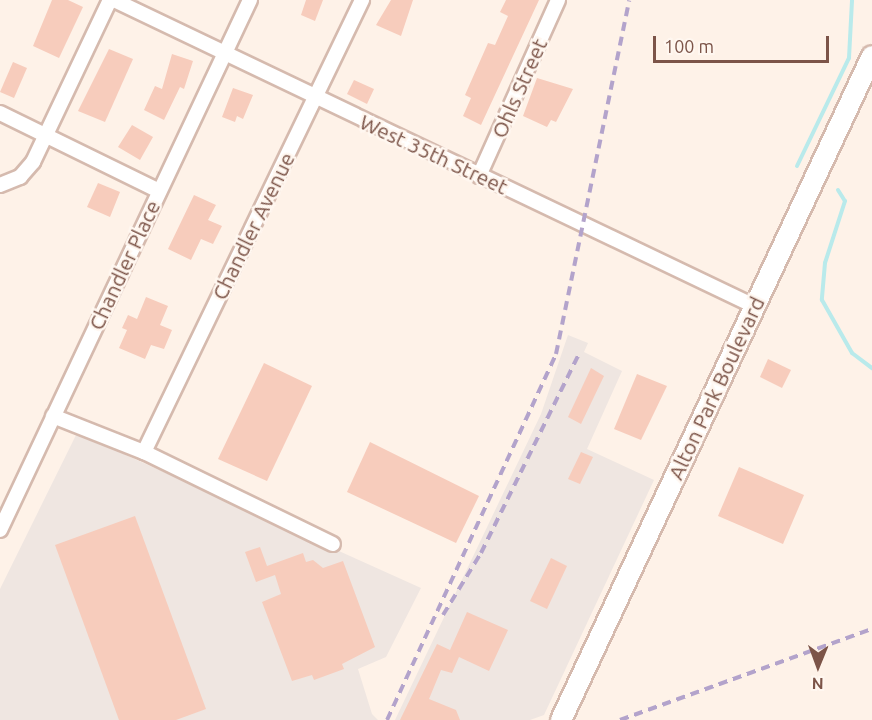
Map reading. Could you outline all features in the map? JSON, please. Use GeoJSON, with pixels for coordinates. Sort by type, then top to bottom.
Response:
{"type":"FeatureCollection","features":[{"type":"Feature","properties":{"kind":"main road","name":"Alton Park Boulevard"},"geometry":{"type":"LineString","coordinates":[[561,720],[872,56]]}},
{"type":"Feature","properties":{"kind":"street","name":"West 35th Street"},"geometry":{"type":"LineString","coordinates":[[112,0],[754,306]]}},
{"type":"Feature","properties":{"kind":"street"},"geometry":{"type":"LineString","coordinates":[[0,185],[20,177],[33,162],[112,0]]}},
{"type":"Feature","properties":{"kind":"street","name":"Chandler Place"},"geometry":{"type":"LineString","coordinates":[[0,530],[250,0]]}},
{"type":"Feature","properties":{"kind":"street","name":"Chandler Avenue"},"geometry":{"type":"LineString","coordinates":[[144,452],[362,0]]}},
{"type":"Feature","properties":{"kind":"street","name":"Ohls Street"},"geometry":{"type":"LineString","coordinates":[[479,176],[558,0]]}},
{"type":"Feature","properties":{"kind":"street"},"geometry":{"type":"LineString","coordinates":[[0,113],[159,191]]}},
{"type":"Feature","properties":{"kind":"street"},"geometry":{"type":"LineString","coordinates":[[53,416],[144,452],[333,544]]}},
{"type":"Feature","properties":{"kind":"shaded area"},"geometry":{"type":"Polygon","coordinates":[[[568,335],[588,343],[584,352],[622,371],[587,449],[654,480],[544,715],[530,720],[395,720],[541,414],[568,335]]]}},
{"type":"Feature","properties":{"kind":"shaded area"},"geometry":{"type":"Polygon","coordinates":[[[77,433],[421,588],[386,657],[358,669],[372,714],[378,720],[0,720],[0,589],[77,433]]]}},
{"type":"Feature","properties":{"kind":"building"},"geometry":{"type":"Polygon","coordinates":[[[52,0],[68,0],[83,7],[59,58],[33,46],[52,0]]]}},
{"type":"Feature","properties":{"kind":"building"},"geometry":{"type":"Polygon","coordinates":[[[306,0],[323,0],[315,21],[301,15],[306,0]]]}},
{"type":"Feature","properties":{"kind":"building"},"geometry":{"type":"Polygon","coordinates":[[[391,0],[413,0],[401,36],[376,25],[391,0]]]}},
{"type":"Feature","properties":{"kind":"building"},"geometry":{"type":"Polygon","coordinates":[[[506,0],[539,0],[481,125],[463,116],[471,98],[465,95],[488,43],[495,45],[508,16],[500,12],[506,0]]]}},
{"type":"Feature","properties":{"kind":"building"},"geometry":{"type":"Polygon","coordinates":[[[109,49],[133,59],[105,122],[78,111],[109,49]]]}},
{"type":"Feature","properties":{"kind":"building"},"geometry":{"type":"Polygon","coordinates":[[[172,54],[193,61],[184,89],[180,87],[164,120],[144,110],[155,86],[162,89],[172,54]]]}},
{"type":"Feature","properties":{"kind":"building"},"geometry":{"type":"Polygon","coordinates":[[[13,62],[27,68],[14,98],[0,92],[13,62]]]}},
{"type":"Feature","properties":{"kind":"building"},"geometry":{"type":"Polygon","coordinates":[[[537,78],[573,89],[556,122],[551,120],[547,127],[523,116],[537,78]]]}},
{"type":"Feature","properties":{"kind":"building"},"geometry":{"type":"Polygon","coordinates":[[[354,80],[374,89],[367,104],[347,94],[354,80]]]}},
{"type":"Feature","properties":{"kind":"building"},"geometry":{"type":"Polygon","coordinates":[[[233,88],[253,95],[243,119],[237,116],[235,122],[222,117],[233,88]]]}},
{"type":"Feature","properties":{"kind":"building"},"geometry":{"type":"Polygon","coordinates":[[[132,125],[153,137],[140,160],[118,147],[132,125]]]}},
{"type":"Feature","properties":{"kind":"building"},"geometry":{"type":"Polygon","coordinates":[[[98,183],[120,192],[110,217],[87,207],[98,183]]]}},
{"type":"Feature","properties":{"kind":"building"},"geometry":{"type":"Polygon","coordinates":[[[194,195],[216,205],[208,220],[222,226],[213,244],[201,239],[191,260],[168,249],[194,195]]]}},
{"type":"Feature","properties":{"kind":"building"},"geometry":{"type":"Polygon","coordinates":[[[146,297],[168,306],[160,325],[172,330],[164,349],[151,345],[145,359],[119,348],[127,330],[122,328],[128,315],[137,319],[146,297]]]}},
{"type":"Feature","properties":{"kind":"building"},"geometry":{"type":"Polygon","coordinates":[[[768,359],[791,370],[782,388],[760,377],[768,359]]]}},
{"type":"Feature","properties":{"kind":"building"},"geometry":{"type":"Polygon","coordinates":[[[264,363],[312,386],[267,481],[218,459],[264,363]]]}},
{"type":"Feature","properties":{"kind":"building"},"geometry":{"type":"Polygon","coordinates":[[[591,368],[604,376],[581,424],[568,417],[591,368]]]}},
{"type":"Feature","properties":{"kind":"building"},"geometry":{"type":"Polygon","coordinates":[[[637,374],[667,386],[641,440],[614,429],[637,374]]]}},
{"type":"Feature","properties":{"kind":"building"},"geometry":{"type":"Polygon","coordinates":[[[370,442],[479,496],[456,543],[347,492],[370,442]]]}},
{"type":"Feature","properties":{"kind":"building"},"geometry":{"type":"Polygon","coordinates":[[[581,452],[593,457],[580,484],[568,479],[581,452]]]}},
{"type":"Feature","properties":{"kind":"building"},"geometry":{"type":"Polygon","coordinates":[[[739,467],[804,495],[783,544],[718,516],[739,467]]]}},
{"type":"Feature","properties":{"kind":"building"},"geometry":{"type":"Polygon","coordinates":[[[135,516],[206,709],[176,720],[119,720],[55,545],[135,516]]]}},
{"type":"Feature","properties":{"kind":"building"},"geometry":{"type":"Polygon","coordinates":[[[260,547],[267,566],[303,553],[306,562],[313,560],[323,568],[343,561],[375,647],[342,664],[344,669],[314,680],[312,675],[292,681],[262,602],[281,594],[275,575],[256,582],[245,552],[260,547]]]}},
{"type":"Feature","properties":{"kind":"building"},"geometry":{"type":"Polygon","coordinates":[[[551,558],[567,566],[547,609],[530,601],[551,558]]]}},
{"type":"Feature","properties":{"kind":"building"},"geometry":{"type":"Polygon","coordinates":[[[467,612],[508,630],[489,671],[459,657],[452,673],[441,670],[429,699],[456,710],[460,720],[400,720],[437,644],[450,650],[467,612]]]}},
{"type":"Feature","properties":{"kind":"waterway"},"geometry":{"type":"LineString","coordinates":[[797,166],[849,58],[852,0]]}},
{"type":"Feature","properties":{"kind":"waterway"},"geometry":{"type":"LineString","coordinates":[[838,190],[845,201],[825,263],[822,300],[852,353],[872,368]]}},
{"type":"Feature","properties":{"kind":"railway"},"geometry":{"type":"LineString","coordinates":[[387,720],[556,354],[629,0]]}},
{"type":"Feature","properties":{"kind":"railway"},"geometry":{"type":"LineString","coordinates":[[443,615],[481,553],[578,356]]}},
{"type":"Feature","properties":{"kind":"railway"},"geometry":{"type":"LineString","coordinates":[[620,720],[872,629]]}}]}
